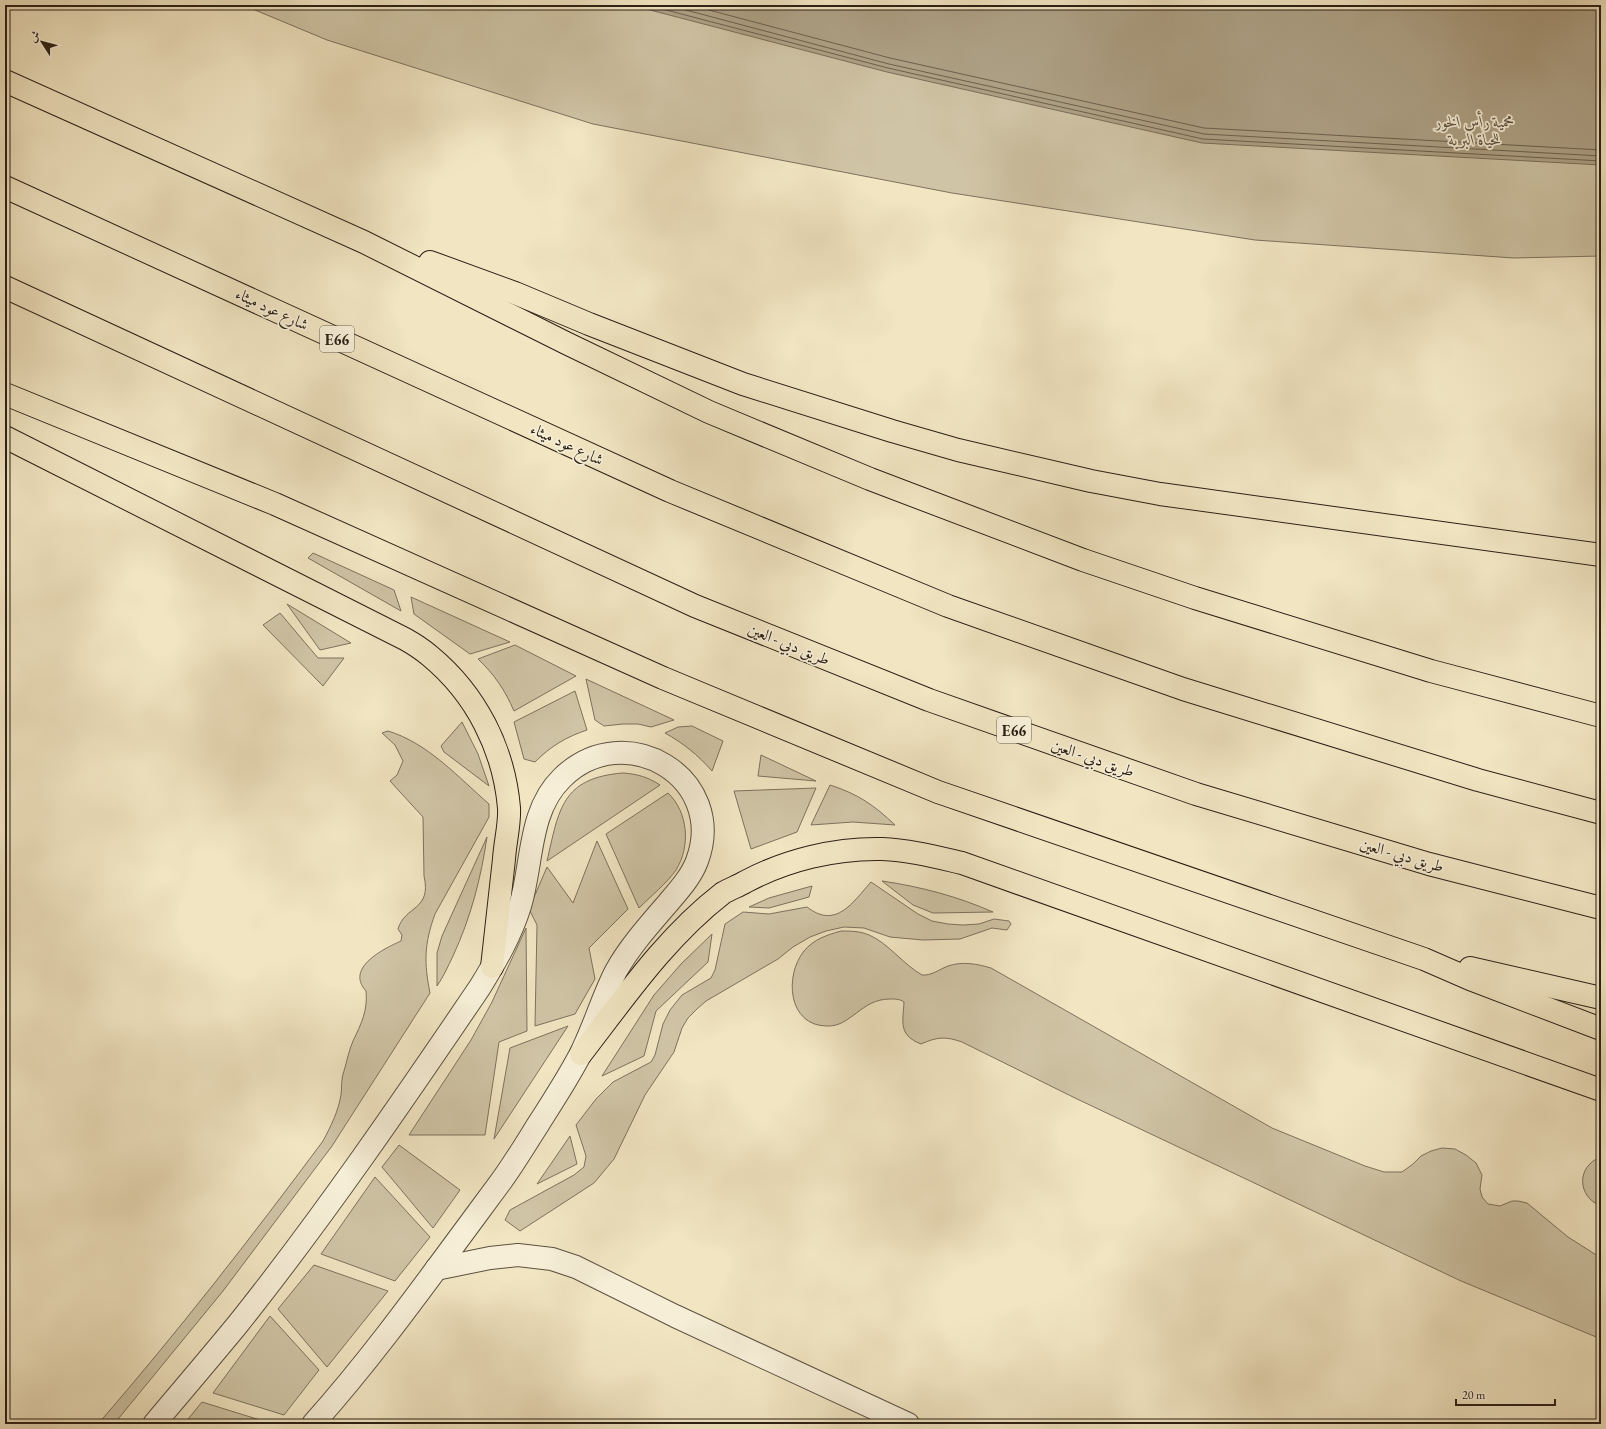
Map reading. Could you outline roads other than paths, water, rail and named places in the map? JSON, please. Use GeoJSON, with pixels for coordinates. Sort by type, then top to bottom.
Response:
{"type":"FeatureCollection","features":[{"type":"Feature","properties":{"kind":"highway"},"geometry":{"type":"LineString","coordinates":[[5,81],[364,242],[566,343],[709,412],[870,479],[1083,560],[1195,598],[1431,671],[1601,716]]}},
{"type":"Feature","properties":{"kind":"highway","name":"شارع عود ميثاء"},"geometry":{"type":"LineString","coordinates":[[5,187],[670,491],[948,606],[1183,689],[1478,780],[1601,813]]}},
{"type":"Feature","properties":{"kind":"highway"},"geometry":{"type":"LineString","coordinates":[[364,242],[440,265],[509,290],[589,324],[743,384],[892,431],[958,450],[1092,482],[1160,494],[1601,554]]}},
{"type":"Feature","properties":{"kind":"highway","name":"طريق دبي - العين"},"geometry":{"type":"LineString","coordinates":[[5,287],[695,606],[929,700],[1196,794],[1429,864],[1601,908]]}},
{"type":"Feature","properties":{"kind":"highway"},"geometry":{"type":"LineString","coordinates":[[5,394],[276,504],[663,678],[938,792],[1424,959],[1470,979],[1601,1029]]}},
{"type":"Feature","properties":{"kind":"highway"},"geometry":{"type":"LineString","coordinates":[[5,437],[405,639],[430,655],[452,676],[470,698],[486,724],[498,751],[505,780],[509,809],[492,967]]}},
{"type":"Feature","properties":{"kind":"highway"},"geometry":{"type":"LineString","coordinates":[[581,1054],[656,957],[690,921],[725,892],[762,873],[800,860],[841,852],[882,849],[922,853],[962,864],[1601,1090]]}},
{"type":"Feature","properties":{"kind":"highway"},"geometry":{"type":"LineString","coordinates":[[1424,959],[1517,978],[1601,998]]}},
{"type":"Feature","properties":{"kind":"street"},"geometry":{"type":"LineString","coordinates":[[154,1424],[238,1324],[304,1238],[394,1114],[492,967],[514,924],[528,874],[535,827],[540,810],[549,793],[563,777],[580,764],[598,755],[616,752],[634,753],[652,758],[668,766],[681,778],[692,792],[699,808],[702,844],[698,860],[690,876],[643,933],[617,969],[602,1000],[581,1054],[503,1179],[385,1336],[313,1424]]}},
{"type":"Feature","properties":{"kind":"street"},"geometry":{"type":"LineString","coordinates":[[436,1269],[490,1258],[518,1255],[552,1259],[576,1267],[675,1316],[908,1424]]}},
{"type":"Feature","properties":{"kind":"water"},"geometry":{"type":"Polygon","coordinates":[[[631,5],[1601,5],[1601,165],[1202,143],[887,72],[631,5]]]}},
{"type":"Feature","properties":{"kind":"park label","name":"محمية رأس الخور للحياة البرية"},"geometry":{"type":"Point","coordinates":[1475,130]}}]}
